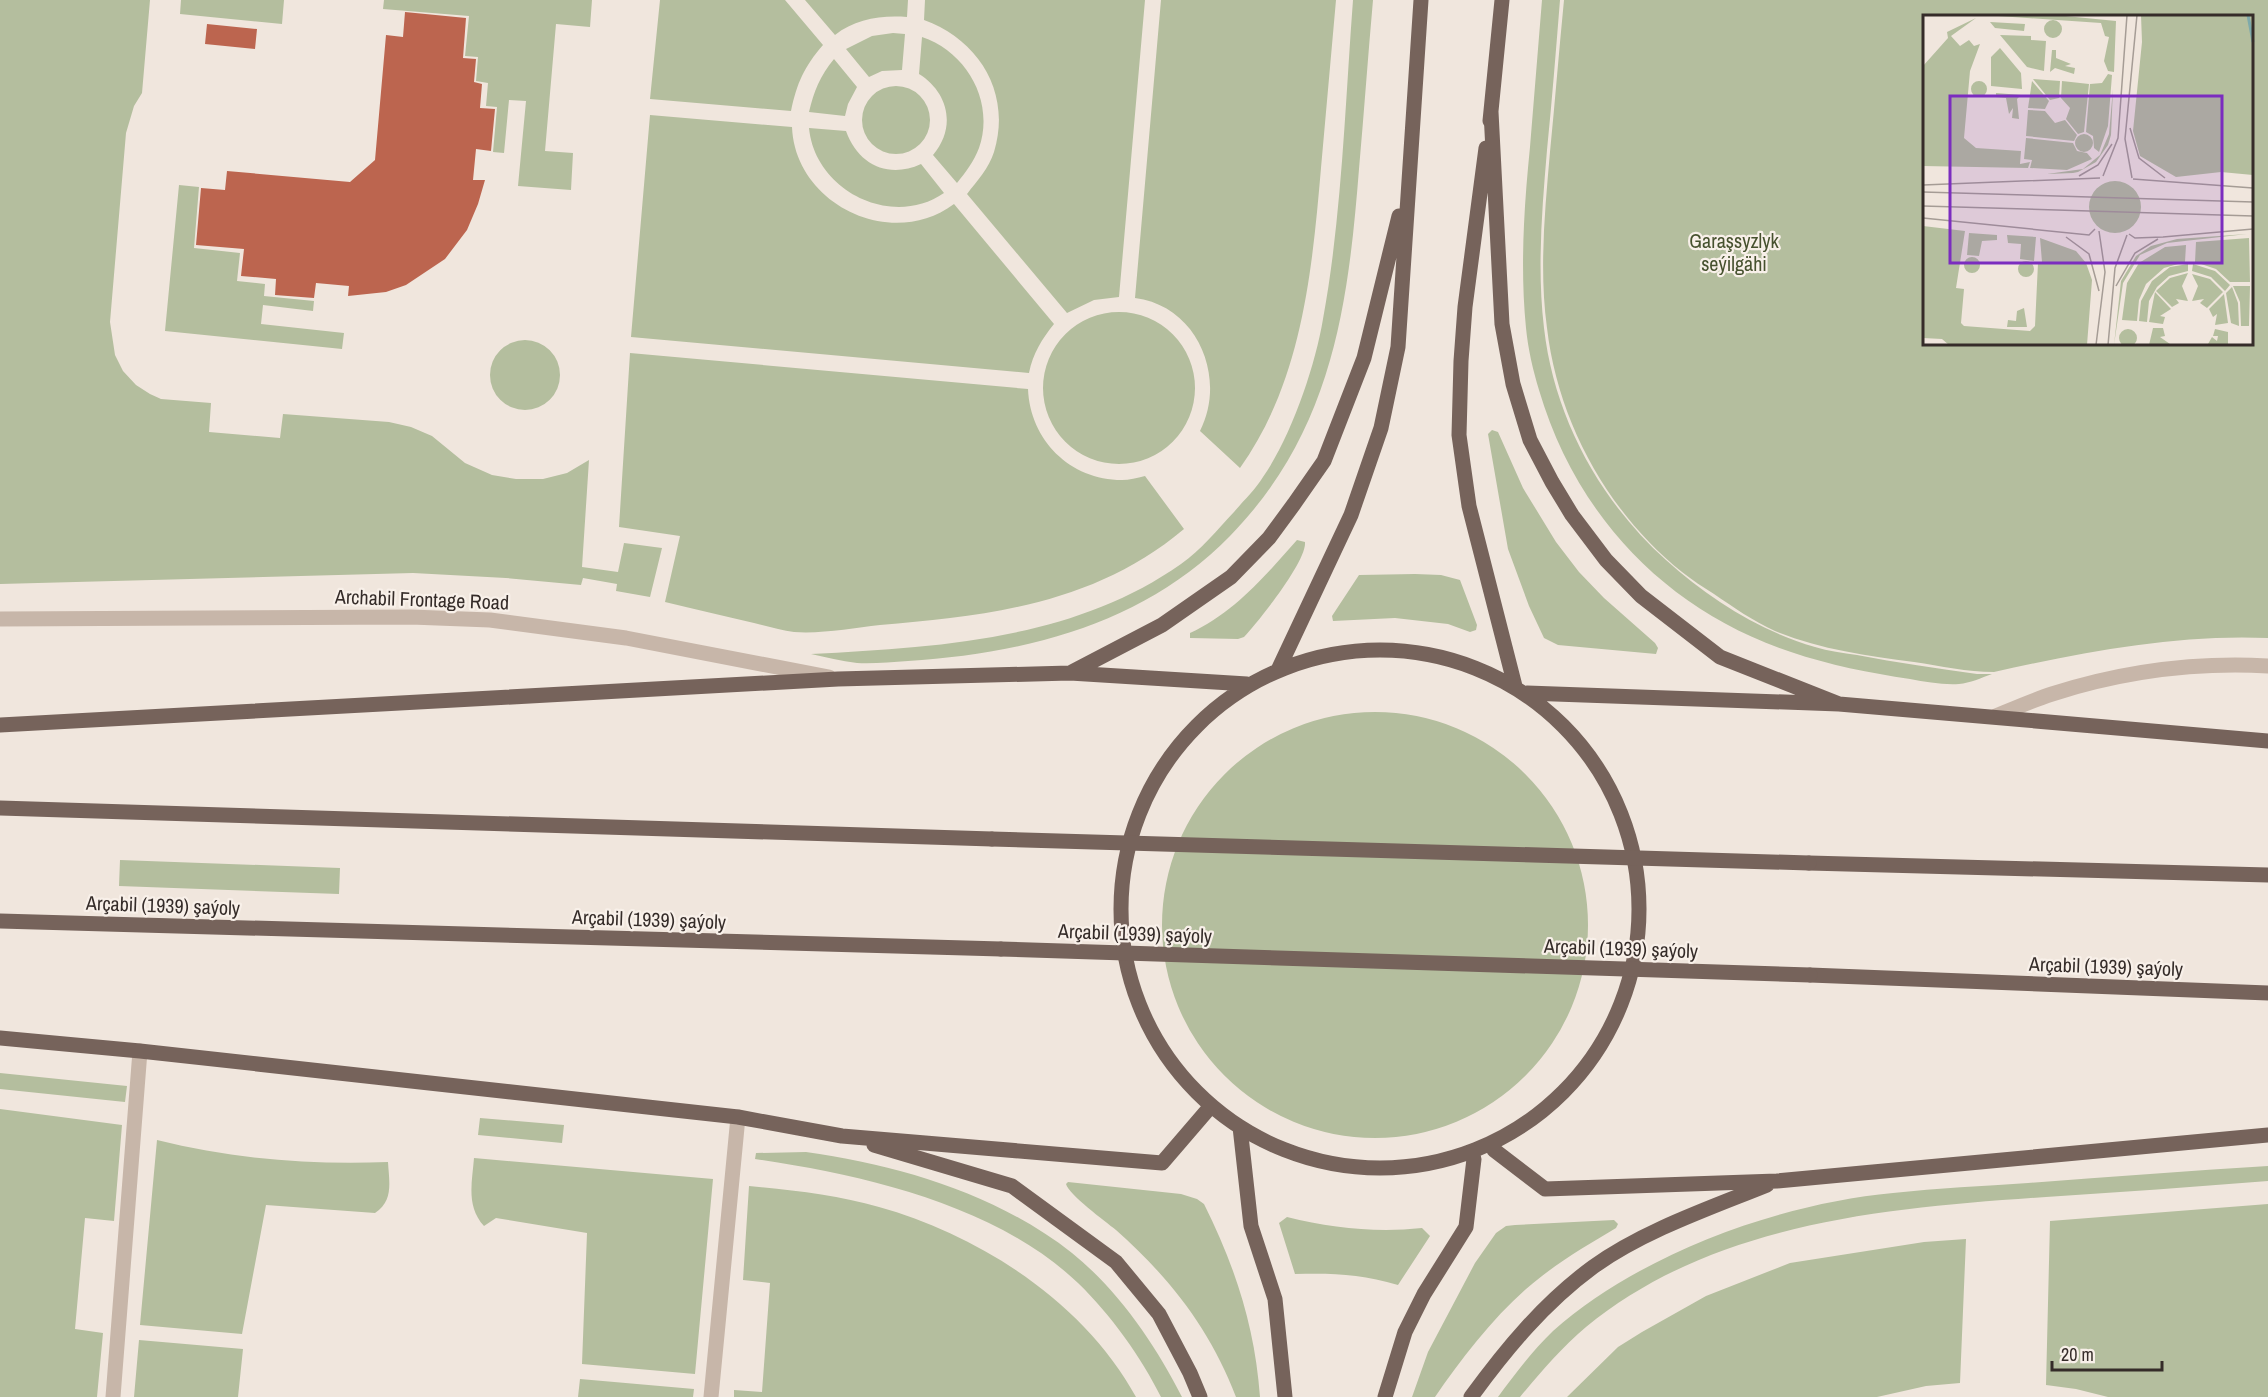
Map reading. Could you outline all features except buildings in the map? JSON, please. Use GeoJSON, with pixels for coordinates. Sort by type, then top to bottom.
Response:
{"type":"FeatureCollection","features":[{"type":"Feature","properties":{"kind":"main road"},"geometry":{"type":"LineString","coordinates":[[1279,668],[1351,515],[1381,428],[1398,347],[1421,0]]}},
{"type":"Feature","properties":{"kind":"main road"},"geometry":{"type":"LineString","coordinates":[[1502,0],[1491,112],[1465,307],[1459,435],[1468,506],[1521,690]]}},
{"type":"Feature","properties":{"kind":"main road"},"geometry":{"type":"LineString","coordinates":[[1491,112],[1502,324],[1513,384],[1530,440],[1552,482],[1572,515],[1606,560],[1641,596],[1720,657],[1839,704]]}},
{"type":"Feature","properties":{"kind":"main road"},"geometry":{"type":"LineString","coordinates":[[1070,673],[1162,625],[1231,576],[1269,538],[1324,461],[1364,358],[1408,178]]}},
{"type":"Feature","properties":{"kind":"main road"},"geometry":{"type":"LineString","coordinates":[[1350,650],[1425,652],[1521,690],[1576,736],[1612,789],[1634,850],[1641,913],[1631,977],[1606,1036],[1567,1088],[1494,1150],[1474,1159],[1418,1165],[1356,1166],[1296,1154],[1240,1127],[1211,1106],[1169,1061],[1139,1007],[1122,948],[1120,886],[1132,825],[1159,770],[1198,722],[1246,684],[1279,668],[1350,650]]}},
{"type":"Feature","properties":{"kind":"main road"},"geometry":{"type":"LineString","coordinates":[[0,725],[838,679],[1070,673],[1246,684]]}},
{"type":"Feature","properties":{"kind":"main road"},"geometry":{"type":"LineString","coordinates":[[1521,690],[1839,704],[2268,741]]}},
{"type":"Feature","properties":{"kind":"main road"},"geometry":{"type":"LineString","coordinates":[[0,808],[2268,875]]}},
{"type":"Feature","properties":{"kind":"main road","name":"Arçabil (1939) şaýoly"},"geometry":{"type":"LineString","coordinates":[[0,921],[1810,975],[2268,993]]}},
{"type":"Feature","properties":{"kind":"main road"},"geometry":{"type":"LineString","coordinates":[[0,1038],[140,1051],[738,1117],[842,1136],[1162,1163],[1211,1106]]}},
{"type":"Feature","properties":{"kind":"main road"},"geometry":{"type":"LineString","coordinates":[[1240,1127],[1251,1226],[1275,1299],[1285,1397]]}},
{"type":"Feature","properties":{"kind":"main road"},"geometry":{"type":"LineString","coordinates":[[1494,1150],[1545,1189],[1777,1181],[2268,1135]]}},
{"type":"Feature","properties":{"kind":"main road"},"geometry":{"type":"LineString","coordinates":[[842,1136],[1011,1186],[1116,1262],[1159,1314],[1190,1372],[1200,1397]]}},
{"type":"Feature","properties":{"kind":"main road"},"geometry":{"type":"LineString","coordinates":[[1385,1397],[1405,1332],[1424,1294],[1466,1227],[1474,1159]]}},
{"type":"Feature","properties":{"kind":"main road"},"geometry":{"type":"LineString","coordinates":[[1471,1397],[1495,1364],[1539,1313],[1594,1267],[1659,1229],[1777,1181]]}},
{"type":"Feature","properties":{"kind":"street","name":"Archabil Frontage Road"},"geometry":{"type":"LineString","coordinates":[[0,619],[411,617],[490,620],[626,638],[838,679]]}},
{"type":"Feature","properties":{"kind":"street"},"geometry":{"type":"LineString","coordinates":[[1996,716],[2051,694],[2128,674],[2212,666],[2268,666]]}},
{"type":"Feature","properties":{"kind":"street"},"geometry":{"type":"LineString","coordinates":[[113,1397],[140,1051]]}},
{"type":"Feature","properties":{"kind":"street"},"geometry":{"type":"LineString","coordinates":[[711,1397],[738,1117]]}},
{"type":"Feature","properties":{"kind":"green space"},"geometry":{"type":"Polygon","coordinates":[[[0,0],[150,0],[142,93],[134,106],[126,133],[110,322],[115,355],[123,371],[136,385],[161,399],[211,403],[209,432],[280,438],[283,414],[389,422],[411,427],[432,436],[465,463],[492,475],[516,479],[543,479],[567,473],[589,460],[582,567],[618,572],[624,543],[662,548],[650,597],[616,591],[617,584],[583,578],[581,585],[413,573],[0,584],[0,0]]]}},
{"type":"Feature","properties":{"kind":"green space"},"geometry":{"type":"Polygon","coordinates":[[[181,0],[284,0],[282,24],[180,14],[181,0]]]}},
{"type":"Feature","properties":{"kind":"green space"},"geometry":{"type":"Polygon","coordinates":[[[384,0],[592,0],[590,27],[556,24],[545,151],[573,153],[571,190],[518,186],[526,101],[509,100],[504,153],[493,152],[497,107],[486,106],[488,83],[476,81],[478,57],[465,56],[469,16],[383,9],[384,0]]]}},
{"type":"Feature","properties":{"kind":"green space"},"geometry":{"type":"Polygon","coordinates":[[[660,0],[785,0],[823,45],[802,76],[791,111],[650,99],[660,0]]]}},
{"type":"Feature","properties":{"kind":"green space"},"geometry":{"type":"Polygon","coordinates":[[[805,0],[908,0],[907,17],[869,19],[851,25],[835,35],[805,0]]]}},
{"type":"Feature","properties":{"kind":"green space"},"geometry":{"type":"Polygon","coordinates":[[[925,0],[1145,0],[1119,297],[1094,300],[1067,313],[967,194],[986,169],[994,152],[998,130],[998,109],[994,90],[986,71],[961,41],[944,29],[924,20],[925,0]]]}},
{"type":"Feature","properties":{"kind":"green space"},"geometry":{"type":"Polygon","coordinates":[[[1161,0],[1336,0],[1308,286],[1291,362],[1278,399],[1261,434],[1240,468],[1200,431],[1208,410],[1210,389],[1208,368],[1201,348],[1190,330],[1176,315],[1157,304],[1135,298],[1161,0]]]}},
{"type":"Feature","properties":{"kind":"green space"},"geometry":{"type":"Polygon","coordinates":[[[1353,0],[1373,0],[1349,270],[1329,365],[1313,410],[1292,454],[1264,496],[1230,536],[1189,572],[1144,601],[1096,623],[1027,644],[925,660],[857,663],[811,654],[908,648],[1003,635],[1050,624],[1096,609],[1139,589],[1181,564],[1209,540],[1253,491],[1273,461],[1292,422],[1308,380],[1319,338],[1335,240],[1353,0]]]}},
{"type":"Feature","properties":{"kind":"green space"},"geometry":{"type":"Polygon","coordinates":[[[1542,0],[1560,0],[1542,217],[1541,284],[1544,328],[1549,361],[1558,394],[1584,455],[1601,484],[1642,537],[1666,560],[1700,588],[1755,623],[1825,650],[1977,674],[1992,674],[1959,684],[1922,681],[1820,661],[1746,634],[1705,611],[1667,584],[1632,553],[1602,517],[1577,478],[1555,436],[1537,382],[1527,336],[1523,282],[1525,215],[1542,0]]]}},
{"type":"Feature","properties":{"kind":"green space","name":"Garaşsyzlyk seýilgähi"},"geometry":{"type":"Polygon","coordinates":[[[1564,0],[2268,0],[2268,638],[2199,639],[2130,646],[1994,672],[1964,670],[1843,651],[1809,643],[1775,631],[1751,618],[1682,572],[1655,548],[1610,494],[1575,431],[1562,397],[1547,328],[1543,284],[1548,174],[1564,0]]]}},
{"type":"Feature","properties":{"kind":"green space"},"geometry":{"type":"Polygon","coordinates":[[[905,34],[902,70],[882,71],[869,77],[846,49],[872,36],[905,34]]]}},
{"type":"Feature","properties":{"kind":"green space"},"geometry":{"type":"Polygon","coordinates":[[[922,37],[952,54],[964,67],[980,97],[983,131],[979,148],[957,183],[933,155],[945,133],[946,111],[937,90],[919,74],[922,37]]]}},
{"type":"Feature","properties":{"kind":"green space"},"geometry":{"type":"Polygon","coordinates":[[[834,59],[857,87],[848,104],[845,116],[809,112],[818,84],[834,59]]]}},
{"type":"Feature","properties":{"kind":"green space"},"geometry":{"type":"Polygon","coordinates":[[[896,86],[909,89],[920,96],[927,107],[930,120],[927,133],[920,144],[909,151],[896,154],[883,151],[872,144],[865,133],[862,120],[865,107],[872,96],[883,89],[896,86]]]}},
{"type":"Feature","properties":{"kind":"green space"},"geometry":{"type":"Polygon","coordinates":[[[650,115],[792,127],[797,154],[810,178],[828,198],[850,212],[876,221],[903,223],[929,217],[954,204],[1054,324],[1038,347],[1029,373],[631,337],[650,115]]]}},
{"type":"Feature","properties":{"kind":"green space"},"geometry":{"type":"Polygon","coordinates":[[[809,128],[846,131],[858,153],[876,166],[897,170],[921,164],[944,193],[924,203],[902,207],[880,205],[859,198],[841,186],[825,170],[814,150],[809,128]]]}},
{"type":"Feature","properties":{"kind":"green space"},"geometry":{"type":"Polygon","coordinates":[[[179,185],[199,187],[194,248],[240,253],[237,281],[265,284],[264,296],[314,301],[313,311],[263,305],[261,324],[344,333],[342,349],[165,331],[179,185]]]}},
{"type":"Feature","properties":{"kind":"green space"},"geometry":{"type":"Polygon","coordinates":[[[1119,312],[1148,318],[1173,334],[1189,359],[1195,388],[1189,417],[1173,442],[1148,458],[1119,464],[1090,458],[1065,442],[1049,417],[1043,388],[1049,359],[1065,334],[1090,318],[1119,312]]]}},
{"type":"Feature","properties":{"kind":"green space"},"geometry":{"type":"Polygon","coordinates":[[[525,340],[538,343],[550,350],[557,362],[560,375],[557,388],[550,400],[538,407],[525,410],[512,407],[500,400],[493,388],[490,375],[493,362],[500,350],[512,343],[525,340]]]}},
{"type":"Feature","properties":{"kind":"green space"},"geometry":{"type":"Polygon","coordinates":[[[630,353],[1028,389],[1030,408],[1036,425],[1056,454],[1070,465],[1103,478],[1125,480],[1145,476],[1184,529],[1150,554],[1115,574],[1078,590],[1041,601],[962,617],[826,631],[794,632],[665,602],[680,536],[619,527],[630,353]]]}},
{"type":"Feature","properties":{"kind":"green space"},"geometry":{"type":"Polygon","coordinates":[[[1492,430],[1498,432],[1523,488],[1556,542],[1579,572],[1604,598],[1655,643],[1658,648],[1656,654],[1558,645],[1544,638],[1529,606],[1508,549],[1488,434],[1492,430]]]}},
{"type":"Feature","properties":{"kind":"green space"},"geometry":{"type":"Polygon","coordinates":[[[1297,540],[1305,542],[1304,551],[1298,563],[1280,591],[1244,637],[1238,639],[1190,638],[1190,633],[1206,625],[1235,604],[1297,540]]]}},
{"type":"Feature","properties":{"kind":"green space"},"geometry":{"type":"Polygon","coordinates":[[[1359,575],[1441,575],[1460,580],[1477,625],[1476,630],[1470,632],[1448,624],[1395,618],[1333,621],[1332,616],[1359,575]]]}},
{"type":"Feature","properties":{"kind":"green space"},"geometry":{"type":"Polygon","coordinates":[[[1375,712],[1417,716],[1457,728],[1493,748],[1526,774],[1552,807],[1572,843],[1584,883],[1588,925],[1584,967],[1572,1007],[1552,1043],[1526,1076],[1493,1102],[1457,1122],[1417,1134],[1375,1138],[1333,1134],[1293,1122],[1257,1102],[1224,1076],[1198,1043],[1178,1007],[1166,967],[1162,925],[1166,883],[1178,843],[1198,807],[1224,774],[1257,748],[1293,728],[1333,716],[1375,712]]]}},
{"type":"Feature","properties":{"kind":"green space"},"geometry":{"type":"Polygon","coordinates":[[[120,860],[340,868],[339,894],[119,886],[120,860]]]}},
{"type":"Feature","properties":{"kind":"green space"},"geometry":{"type":"Polygon","coordinates":[[[0,1073],[127,1086],[125,1102],[0,1089],[0,1073]]]}},
{"type":"Feature","properties":{"kind":"green space"},"geometry":{"type":"Polygon","coordinates":[[[0,1109],[122,1125],[114,1221],[85,1218],[75,1329],[103,1333],[97,1397],[0,1397],[0,1109]]]}},
{"type":"Feature","properties":{"kind":"green space"},"geometry":{"type":"Polygon","coordinates":[[[480,1118],[564,1125],[562,1143],[478,1135],[480,1118]]]}},
{"type":"Feature","properties":{"kind":"green space"},"geometry":{"type":"Polygon","coordinates":[[[157,1140],[214,1152],[272,1159],[388,1162],[388,1197],[375,1213],[266,1205],[242,1334],[140,1325],[157,1140]]]}},
{"type":"Feature","properties":{"kind":"green space"},"geometry":{"type":"Polygon","coordinates":[[[806,1152],[876,1165],[946,1185],[1012,1214],[1043,1232],[1089,1268],[1120,1301],[1160,1357],[1182,1397],[1161,1397],[1124,1337],[1090,1295],[1045,1256],[1008,1233],[969,1214],[883,1185],[840,1174],[755,1159],[756,1153],[806,1152]]]}},
{"type":"Feature","properties":{"kind":"green space"},"geometry":{"type":"Polygon","coordinates":[[[474,1158],[713,1179],[695,1374],[582,1364],[587,1233],[496,1218],[484,1226],[472,1202],[474,1158]]]}},
{"type":"Feature","properties":{"kind":"green space"},"geometry":{"type":"Polygon","coordinates":[[[2268,1166],[2268,1181],[1925,1207],[1864,1215],[1804,1227],[1746,1243],[1690,1264],[1636,1292],[1577,1335],[1520,1397],[1498,1397],[1546,1338],[1588,1303],[1668,1256],[1757,1221],[1803,1208],[1893,1193],[2268,1166]]]}},
{"type":"Feature","properties":{"kind":"green space"},"geometry":{"type":"Polygon","coordinates":[[[1068,1182],[1181,1194],[1204,1204],[1225,1250],[1242,1297],[1254,1346],[1260,1397],[1236,1397],[1214,1349],[1171,1286],[1136,1248],[1074,1195],[1066,1184],[1068,1182]]]}},
{"type":"Feature","properties":{"kind":"green space"},"geometry":{"type":"Polygon","coordinates":[[[749,1186],[798,1191],[863,1203],[917,1219],[955,1235],[1026,1277],[1059,1303],[1089,1332],[1114,1363],[1136,1397],[734,1397],[734,1390],[762,1392],[770,1283],[743,1280],[749,1186]]]}},
{"type":"Feature","properties":{"kind":"green space"},"geometry":{"type":"Polygon","coordinates":[[[2268,1204],[2268,1397],[2108,1397],[2046,1385],[2050,1221],[2268,1204]]]}},
{"type":"Feature","properties":{"kind":"green space"},"geometry":{"type":"Polygon","coordinates":[[[1287,1217],[1354,1229],[1422,1228],[1430,1236],[1398,1285],[1372,1278],[1347,1275],[1295,1274],[1279,1223],[1287,1217]]]}},
{"type":"Feature","properties":{"kind":"green space"},"geometry":{"type":"Polygon","coordinates":[[[1614,1220],[1618,1224],[1616,1228],[1551,1269],[1512,1302],[1471,1348],[1435,1397],[1412,1397],[1428,1352],[1475,1263],[1496,1233],[1506,1226],[1515,1225],[1614,1220]]]}},
{"type":"Feature","properties":{"kind":"green space"},"geometry":{"type":"Polygon","coordinates":[[[1966,1239],[1960,1383],[1926,1386],[1877,1397],[1567,1397],[1618,1347],[1706,1296],[1790,1263],[1924,1242],[1966,1239]]]}},
{"type":"Feature","properties":{"kind":"green space"},"geometry":{"type":"Polygon","coordinates":[[[139,1340],[243,1349],[238,1397],[134,1397],[139,1340]]]}},
{"type":"Feature","properties":{"kind":"green space"},"geometry":{"type":"Polygon","coordinates":[[[580,1379],[694,1389],[693,1397],[578,1397],[580,1379]]]}}]}
